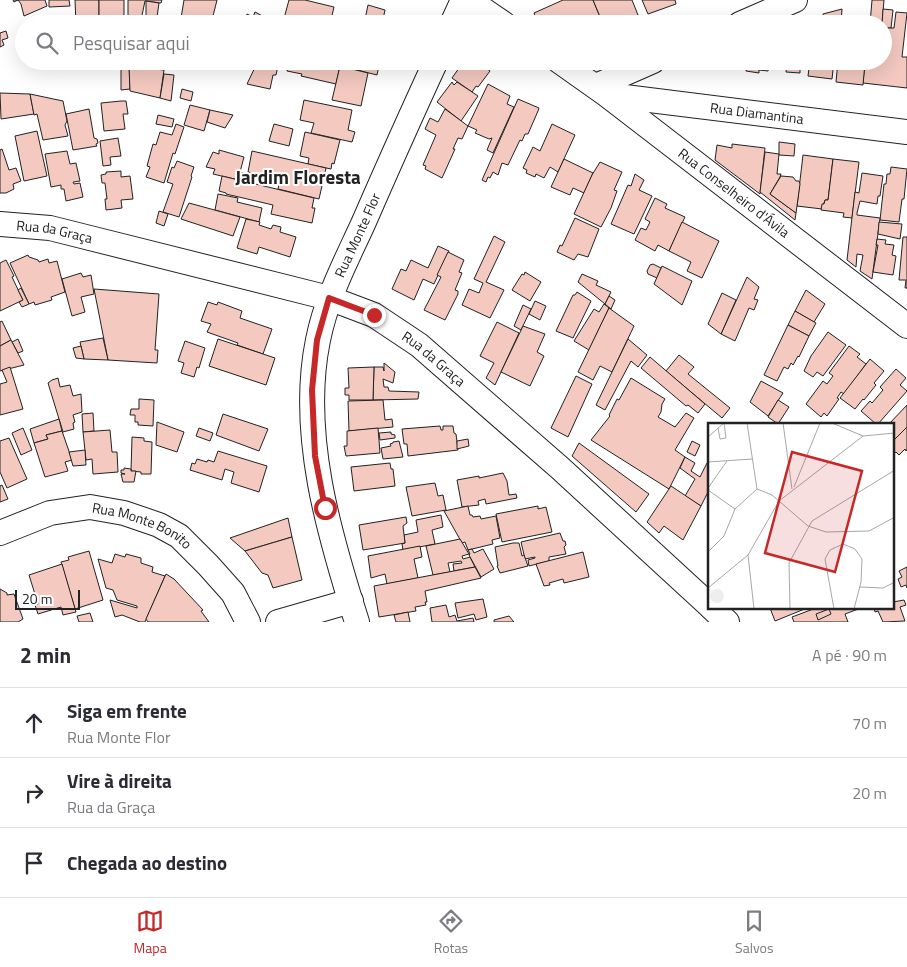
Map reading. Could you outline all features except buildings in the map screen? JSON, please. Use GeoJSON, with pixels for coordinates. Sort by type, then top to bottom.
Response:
{"type":"FeatureCollection","features":[{"type":"Feature","properties":{"kind":"street"},"geometry":{"type":"LineString","coordinates":[[456,15],[463,0]]}},
{"type":"Feature","properties":{"kind":"street"},"geometry":{"type":"LineString","coordinates":[[469,0],[491,15]]}},
{"type":"Feature","properties":{"kind":"street"},"geometry":{"type":"LineString","coordinates":[[761,15],[795,0]]}},
{"type":"Feature","properties":{"kind":"street","name":"Rua Monte Flor"},"geometry":{"type":"LineString","coordinates":[[354,612],[325,508],[315,456],[312,390],[317,340],[329,298],[432,70]]}},
{"type":"Feature","properties":{"kind":"street","name":"Rua Conselheiro d'Ávila"},"geometry":{"type":"LineString","coordinates":[[572,70],[907,326]]}},
{"type":"Feature","properties":{"kind":"street"},"geometry":{"type":"LineString","coordinates":[[601,91],[638,70]]}},
{"type":"Feature","properties":{"kind":"street","name":"Rua Diamantina"},"geometry":{"type":"LineString","coordinates":[[601,91],[907,132]]}},
{"type":"Feature","properties":{"kind":"street","name":"Rua da Graça"},"geometry":{"type":"LineString","coordinates":[[0,224],[50,228],[329,298],[374,315],[419,344],[567,474],[708,604]]}},
{"type":"Feature","properties":{"kind":"street","name":"Rua Monte Bonito"},"geometry":{"type":"LineString","coordinates":[[0,533],[50,513],[90,507],[124,513],[159,525],[179,536],[233,592],[248,622]]}},
{"type":"Feature","properties":{"kind":"street"},"geometry":{"type":"LineString","coordinates":[[714,610],[727,622]]}},
{"type":"Feature","properties":{"kind":"street"},"geometry":{"type":"LineString","coordinates":[[278,622],[354,612]]}},
{"type":"Feature","properties":{"kind":"district","name":"Jardim Floresta"},"geometry":{"type":"Point","coordinates":[298,177]}},
{"type":"Feature","properties":{"kind":"route"},"geometry":{"type":"LineString","coordinates":[[325,508],[315,456],[312,390],[317,340],[329,298],[374,315]]}}]}
